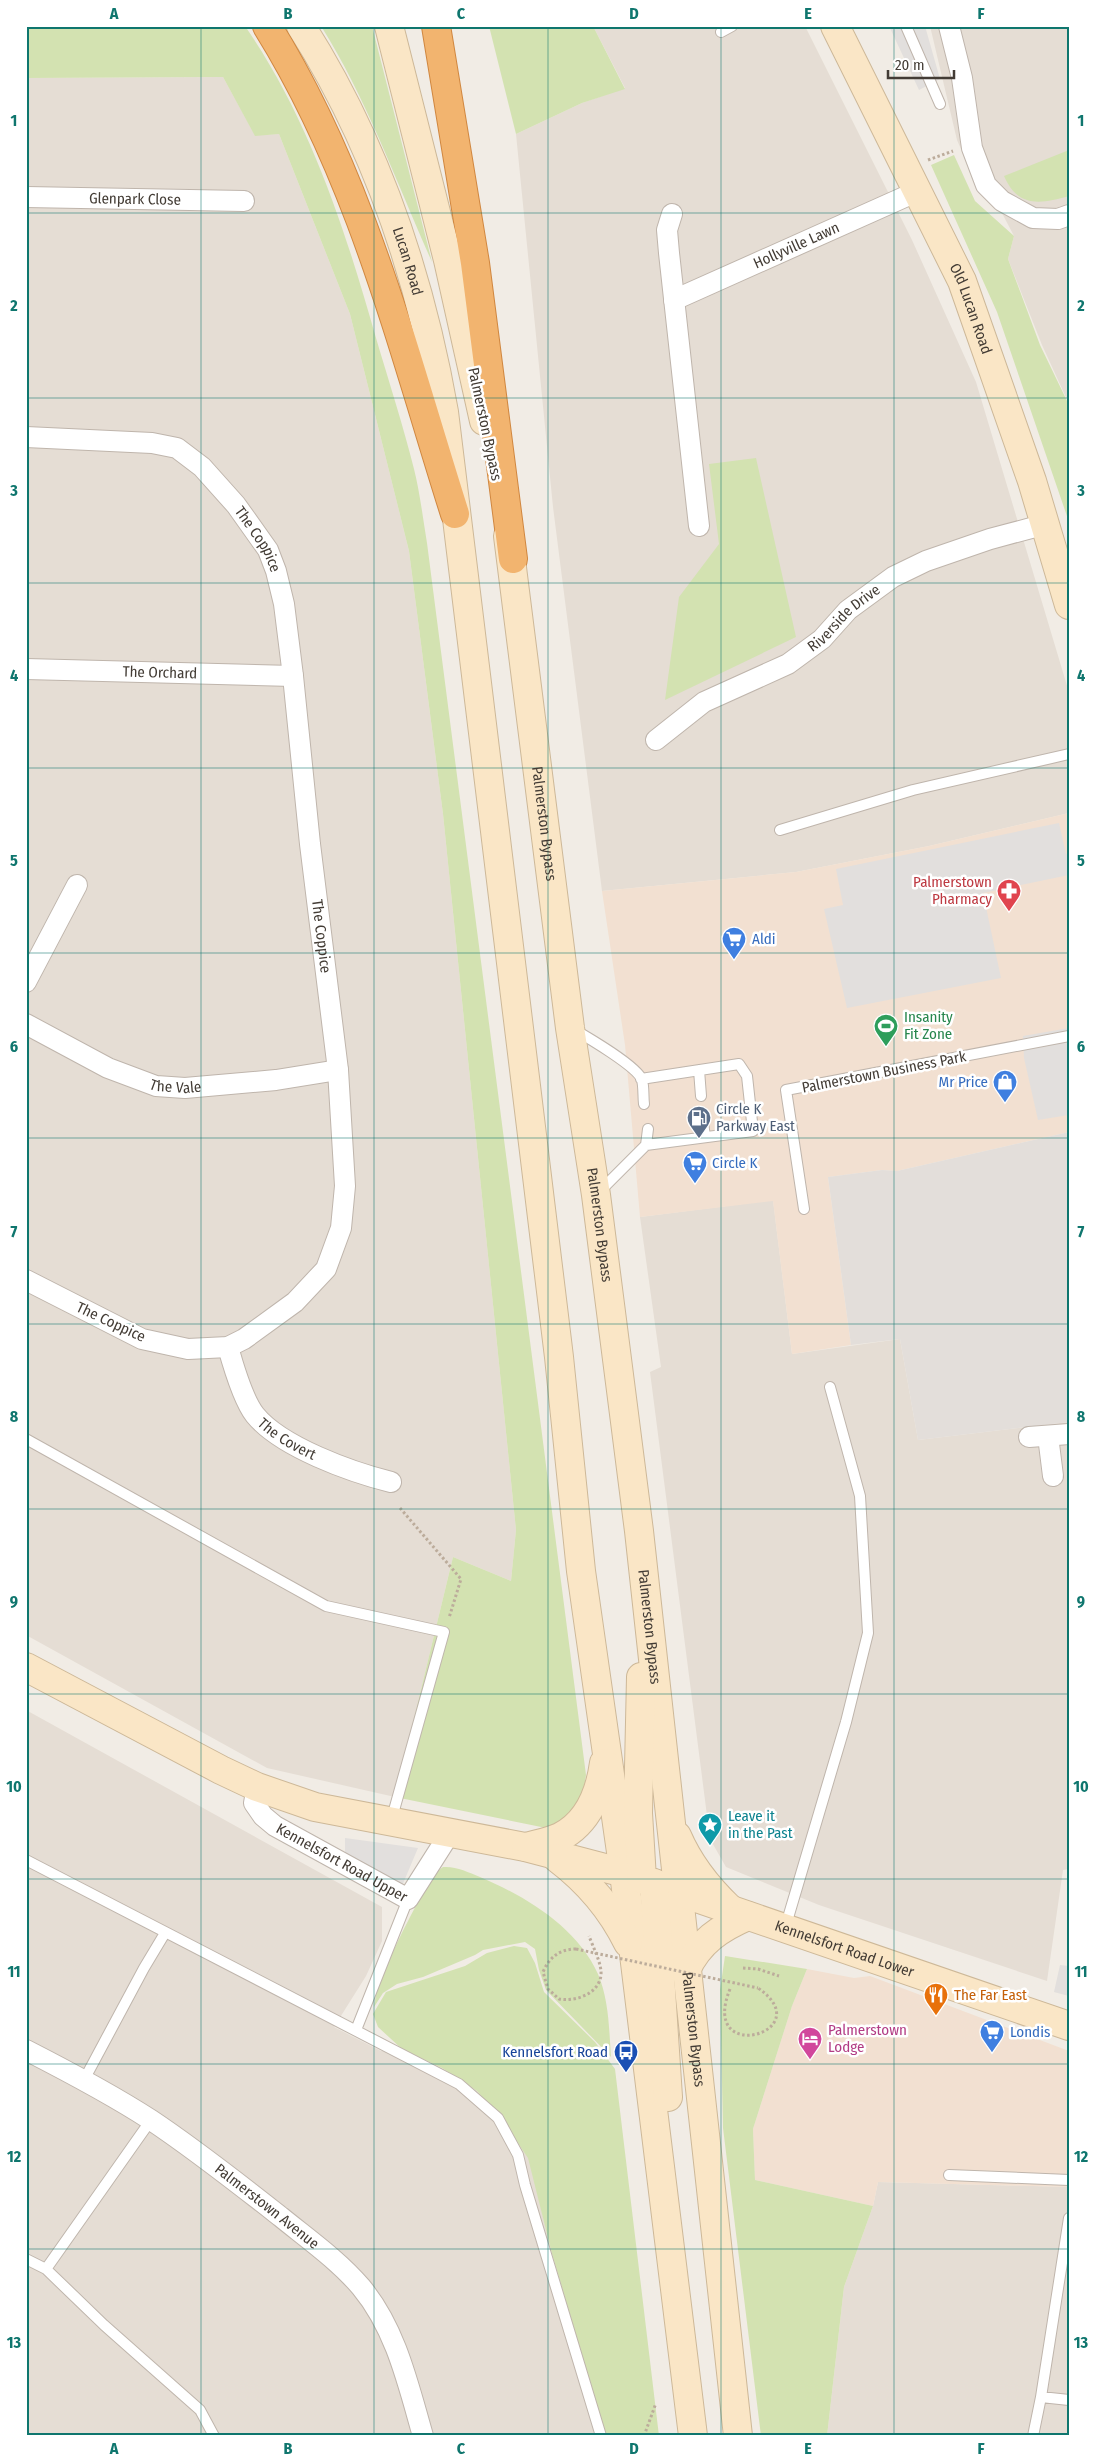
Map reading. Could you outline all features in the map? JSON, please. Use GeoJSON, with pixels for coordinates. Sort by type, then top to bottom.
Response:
{"type":"FeatureCollection","features":[{"type":"Feature","properties":{"kind":"highway"},"geometry":{"type":"LineString","coordinates":[[267,26],[322,123],[356,205],[455,514]]}},
{"type":"Feature","properties":{"kind":"highway"},"geometry":{"type":"LineString","coordinates":[[436,26],[475,262],[513,559]]}},
{"type":"Feature","properties":{"kind":"main road","name":"Lucan Road"},"geometry":{"type":"LineString","coordinates":[[301,26],[364,142],[382,184],[413,271],[431,345],[442,402],[455,514]]}},
{"type":"Feature","properties":{"kind":"main road","name":"Palmerston Bypass"},"geometry":{"type":"LineString","coordinates":[[389,26],[476,380],[513,559],[570,1028],[596,1195],[665,1759],[669,1816],[649,1882],[634,1954],[693,2436]]}},
{"type":"Feature","properties":{"kind":"main road","name":"Old Lucan Road"},"geometry":{"type":"LineString","coordinates":[[835,26],[966,290],[1046,524],[1069,605]]}},
{"type":"Feature","properties":{"kind":"main road","name":"Palmerston Bypass"},"geometry":{"type":"LineString","coordinates":[[455,514],[559,1357],[581,1571],[606,1745],[649,1882],[686,1970],[704,2113],[738,2436]]}},
{"type":"Feature","properties":{"kind":"main road"},"geometry":{"type":"LineString","coordinates":[[643,1568],[638,1813],[649,1882],[677,2179],[670,2250]]}},
{"type":"Feature","properties":{"kind":"main road","name":"Kennelsfort Road Upper"},"geometry":{"type":"LineString","coordinates":[[26,1667],[257,1787],[315,1807],[552,1854],[649,1882]]}},
{"type":"Feature","properties":{"kind":"main road"},"geometry":{"type":"LineString","coordinates":[[525,1848],[560,1836],[581,1820],[596,1797],[601,1780],[606,1745]]}},
{"type":"Feature","properties":{"kind":"main road"},"geometry":{"type":"LineString","coordinates":[[669,1816],[694,1868],[711,1891],[740,1913],[716,1932],[692,1957],[686,1970]]}},
{"type":"Feature","properties":{"kind":"main road"},"geometry":{"type":"LineString","coordinates":[[552,1854],[571,1868],[598,1898],[623,1933],[634,1954]]}},
{"type":"Feature","properties":{"kind":"main road","name":"Kennelsfort Road Lower"},"geometry":{"type":"LineString","coordinates":[[649,1882],[1069,2026]]}},
{"type":"Feature","properties":{"kind":"street"},"geometry":{"type":"LineString","coordinates":[[949,26],[962,78],[972,148],[986,184],[1002,201],[1033,218],[1058,219],[1069,215]]}},
{"type":"Feature","properties":{"kind":"street","name":"Hollyville Lawn"},"geometry":{"type":"LineString","coordinates":[[674,300],[918,191]]}},
{"type":"Feature","properties":{"kind":"street","name":"Glenpark Close"},"geometry":{"type":"LineString","coordinates":[[26,196],[244,201]]}},
{"type":"Feature","properties":{"kind":"street"},"geometry":{"type":"LineString","coordinates":[[672,214],[667,230],[699,526]]}},
{"type":"Feature","properties":{"kind":"street","name":"The Coppice"},"geometry":{"type":"LineString","coordinates":[[26,437],[152,442],[177,448],[202,468],[236,505],[268,550],[276,571],[284,604],[293,676],[310,844],[338,1070],[345,1186],[341,1228],[326,1269],[295,1302],[244,1339],[228,1347],[188,1349],[142,1339],[26,1280]]}},
{"type":"Feature","properties":{"kind":"street","name":"Riverside Drive"},"geometry":{"type":"LineString","coordinates":[[656,740],[704,702],[788,664],[822,639],[848,610],[893,577],[926,560],[990,539],[1046,524]]}},
{"type":"Feature","properties":{"kind":"street","name":"The Orchard"},"geometry":{"type":"LineString","coordinates":[[26,669],[293,676]]}},
{"type":"Feature","properties":{"kind":"street"},"geometry":{"type":"LineString","coordinates":[[26,982],[77,885]]}},
{"type":"Feature","properties":{"kind":"street","name":"The Vale"},"geometry":{"type":"LineString","coordinates":[[26,1024],[108,1068],[156,1086],[194,1088],[276,1080],[338,1070]]}},
{"type":"Feature","properties":{"kind":"street","name":"The Covert"},"geometry":{"type":"LineString","coordinates":[[228,1347],[254,1414],[280,1438],[338,1465],[390,1482]]}},
{"type":"Feature","properties":{"kind":"street"},"geometry":{"type":"LineString","coordinates":[[1053,1476],[1039,1437],[1069,1434]]}},
{"type":"Feature","properties":{"kind":"street","name":"Kennelsfort Road Upper"},"geometry":{"type":"LineString","coordinates":[[257,1787],[254,1802],[274,1826],[408,1899],[450,1833]]}},
{"type":"Feature","properties":{"kind":"street","name":"Palmerstown Avenue"},"geometry":{"type":"LineString","coordinates":[[26,2050],[84,2080],[151,2120],[251,2193],[327,2254],[361,2288],[390,2332],[405,2373],[423,2436]]}},
{"type":"Feature","properties":{"kind":"lane"},"geometry":{"type":"LineString","coordinates":[[721,32],[732,26]]}},
{"type":"Feature","properties":{"kind":"lane"},"geometry":{"type":"LineString","coordinates":[[906,26],[940,104]]}},
{"type":"Feature","properties":{"kind":"lane"},"geometry":{"type":"LineString","coordinates":[[780,830],[913,790],[1069,754]]}},
{"type":"Feature","properties":{"kind":"lane"},"geometry":{"type":"LineString","coordinates":[[570,1028],[598,1044],[630,1067],[641,1078],[644,1104]]}},
{"type":"Feature","properties":{"kind":"lane","name":"Palmerstown Business Park"},"geometry":{"type":"LineString","coordinates":[[804,1209],[786,1090],[1069,1036]]}},
{"type":"Feature","properties":{"kind":"lane"},"geometry":{"type":"LineString","coordinates":[[596,1195],[646,1145],[753,1131],[747,1076],[738,1064],[641,1078]]}},
{"type":"Feature","properties":{"kind":"lane"},"geometry":{"type":"LineString","coordinates":[[699,1070],[701,1096]]}},
{"type":"Feature","properties":{"kind":"lane"},"geometry":{"type":"LineString","coordinates":[[704,1122],[705,1137]]}},
{"type":"Feature","properties":{"kind":"lane"},"geometry":{"type":"LineString","coordinates":[[646,1145],[648,1129]]}},
{"type":"Feature","properties":{"kind":"lane"},"geometry":{"type":"LineString","coordinates":[[784,1929],[846,1722],[868,1632],[860,1496],[830,1387]]}},
{"type":"Feature","properties":{"kind":"lane"},"geometry":{"type":"LineString","coordinates":[[26,1439],[326,1606],[444,1632],[391,1821]]}},
{"type":"Feature","properties":{"kind":"lane"},"geometry":{"type":"LineString","coordinates":[[26,1860],[459,2084],[498,2118],[518,2155],[525,2186],[601,2436]]}},
{"type":"Feature","properties":{"kind":"lane"},"geometry":{"type":"LineString","coordinates":[[356,2030],[408,1899]]}},
{"type":"Feature","properties":{"kind":"lane"},"geometry":{"type":"LineString","coordinates":[[84,2080],[144,1968],[165,1933]]}},
{"type":"Feature","properties":{"kind":"lane"},"geometry":{"type":"LineString","coordinates":[[46,2269],[151,2120]]}},
{"type":"Feature","properties":{"kind":"lane"},"geometry":{"type":"LineString","coordinates":[[949,2175],[1069,2180]]}},
{"type":"Feature","properties":{"kind":"lane"},"geometry":{"type":"LineString","coordinates":[[1033,2436],[1041,2397],[1069,2218]]}},
{"type":"Feature","properties":{"kind":"lane"},"geometry":{"type":"LineString","coordinates":[[26,2259],[46,2269],[104,2325],[200,2410],[214,2436]]}},
{"type":"Feature","properties":{"kind":"lane"},"geometry":{"type":"LineString","coordinates":[[1041,2397],[1069,2400]]}},
{"type":"Feature","properties":{"kind":"path"},"geometry":{"type":"LineString","coordinates":[[925,162],[956,150]]}},
{"type":"Feature","properties":{"kind":"path"},"geometry":{"type":"LineString","coordinates":[[400,1508],[461,1579],[444,1632]]}},
{"type":"Feature","properties":{"kind":"path"},"geometry":{"type":"LineString","coordinates":[[590,1936],[601,1974],[599,1981],[590,1992],[579,1999],[559,1999],[548,1988],[543,1972],[550,1959],[557,1954],[576,1949],[758,1988],[772,1998],[777,2011],[772,2026],[758,2035],[745,2037],[732,2030],[724,2015],[724,2002],[730,1989]]}},
{"type":"Feature","properties":{"kind":"path"},"geometry":{"type":"LineString","coordinates":[[743,1968],[758,1969],[779,1976]]}},
{"type":"Feature","properties":{"kind":"path"},"geometry":{"type":"LineString","coordinates":[[644,2436],[656,2404]]}},
{"type":"Feature","properties":{"kind":"shaded area"},"geometry":{"type":"Polygon","coordinates":[[[593,26],[805,26],[912,240],[976,382],[1068,689],[1069,813],[929,846],[796,872],[602,891],[553,507],[516,134],[582,103],[625,88],[593,26]]]}},
{"type":"Feature","properties":{"kind":"shaded area"},"geometry":{"type":"Polygon","coordinates":[[[889,26],[925,26],[940,79],[919,90],[889,26]]]}},
{"type":"Feature","properties":{"kind":"shaded area"},"geometry":{"type":"Polygon","coordinates":[[[930,26],[1069,26],[1069,404],[1042,345],[1008,259],[1014,236],[1003,215],[980,193],[957,140],[930,26]]]}},
{"type":"Feature","properties":{"kind":"shaded area"},"geometry":{"type":"Polygon","coordinates":[[[223,77],[255,135],[279,134],[350,314],[409,551],[443,814],[516,1530],[511,1581],[453,1557],[395,1797],[267,1768],[26,1635],[26,78],[223,77]]]}},
{"type":"Feature","properties":{"kind":"shaded area"},"geometry":{"type":"Polygon","coordinates":[[[1069,813],[1069,1132],[897,1171],[882,1170],[828,1177],[851,1345],[792,1354],[773,1201],[640,1217],[625,1045],[602,891],[796,872],[929,846],[1069,813]]]}},
{"type":"Feature","properties":{"kind":"shaded area"},"geometry":{"type":"Polygon","coordinates":[[[1059,823],[1066,854],[1069,854],[1069,875],[983,893],[1001,978],[847,1008],[824,909],[843,905],[836,869],[1059,823]]]}},
{"type":"Feature","properties":{"kind":"shaded area"},"geometry":{"type":"Polygon","coordinates":[[[1069,1028],[1069,1115],[1038,1120],[1024,1058],[1023,1036],[1069,1028]]]}},
{"type":"Feature","properties":{"kind":"shaded area"},"geometry":{"type":"Polygon","coordinates":[[[1069,1132],[1069,1422],[918,1440],[900,1339],[851,1345],[828,1177],[882,1170],[897,1171],[1069,1132]]]}},
{"type":"Feature","properties":{"kind":"shaded area"},"geometry":{"type":"Polygon","coordinates":[[[773,1200],[792,1354],[900,1339],[918,1440],[1069,1422],[1069,1869],[1063,1870],[1047,1981],[819,1905],[726,1867],[710,1839],[650,1372],[661,1367],[640,1217],[773,1200]]]}},
{"type":"Feature","properties":{"kind":"shaded area"},"geometry":{"type":"Polygon","coordinates":[[[26,1710],[382,1907],[382,1941],[366,1976],[334,2027],[381,2051],[403,2050],[442,2068],[477,2091],[504,2123],[529,2158],[552,2254],[606,2436],[26,2436],[26,1710]]]}},
{"type":"Feature","properties":{"kind":"shaded area"},"geometry":{"type":"Polygon","coordinates":[[[345,1838],[418,1848],[399,1893],[339,1861],[345,1853],[345,1838]]]}},
{"type":"Feature","properties":{"kind":"shaded area"},"geometry":{"type":"Polygon","coordinates":[[[1060,1965],[1069,1966],[1069,1996],[1054,1992],[1060,1965]]]}},
{"type":"Feature","properties":{"kind":"shaded area"},"geometry":{"type":"Polygon","coordinates":[[[807,1969],[854,1978],[870,1976],[1069,2051],[1069,2187],[878,2182],[873,2206],[755,2180],[753,2129],[792,2006],[807,1969]]]}},
{"type":"Feature","properties":{"kind":"shaded area"},"geometry":{"type":"Polygon","coordinates":[[[878,2182],[1069,2187],[1069,2436],[827,2436],[844,2287],[873,2206],[878,2182]]]}},
{"type":"Feature","properties":{"kind":"green space"},"geometry":{"type":"Polygon","coordinates":[[[26,26],[245,26],[289,99],[323,176],[352,256],[401,420],[416,478],[427,543],[586,1775],[581,1809],[556,1830],[395,1797],[453,1557],[511,1581],[516,1530],[443,814],[409,551],[350,314],[279,134],[255,136],[223,77],[26,78],[26,26]]]}},
{"type":"Feature","properties":{"kind":"green space"},"geometry":{"type":"Polygon","coordinates":[[[321,26],[372,26],[432,262],[367,112],[338,54],[321,26]]]}},
{"type":"Feature","properties":{"kind":"green space"},"geometry":{"type":"Polygon","coordinates":[[[489,26],[593,26],[625,89],[582,103],[516,134],[489,26]]]}},
{"type":"Feature","properties":{"kind":"green space"},"geometry":{"type":"Polygon","coordinates":[[[1069,150],[1069,196],[1049,201],[1031,201],[1016,194],[1004,176],[1069,150]]]}},
{"type":"Feature","properties":{"kind":"green space"},"geometry":{"type":"Polygon","coordinates":[[[954,155],[975,201],[1014,236],[1008,259],[1040,345],[1069,405],[1069,522],[997,312],[931,165],[954,155]]]}},
{"type":"Feature","properties":{"kind":"green space"},"geometry":{"type":"Polygon","coordinates":[[[756,458],[796,637],[665,700],[679,597],[719,544],[709,464],[756,458]]]}},
{"type":"Feature","properties":{"kind":"green space"},"geometry":{"type":"Polygon","coordinates":[[[443,1867],[453,1867],[466,1871],[532,1904],[548,1915],[577,1942],[589,1957],[602,1984],[608,2015],[611,2057],[546,1990],[539,1970],[535,1949],[525,1942],[483,1950],[423,1977],[397,1984],[383,1993],[374,2007],[383,1974],[398,1941],[418,1902],[436,1874],[443,1867]]]}},
{"type":"Feature","properties":{"kind":"green space"},"geometry":{"type":"Polygon","coordinates":[[[514,1946],[527,1948],[535,1963],[544,1992],[595,2042],[615,2069],[659,2436],[606,2436],[552,2254],[528,2158],[504,2123],[477,2091],[442,2068],[403,2050],[378,2027],[373,2014],[386,1992],[465,1966],[487,1953],[514,1946]]]}},
{"type":"Feature","properties":{"kind":"green space"},"geometry":{"type":"Polygon","coordinates":[[[725,1956],[807,1969],[792,2006],[753,2129],[755,2180],[873,2206],[844,2287],[827,2436],[761,2436],[723,2128],[720,1990],[725,1956]]]}},
{"type":"Feature","properties":{"kind":"place","name":"Palmerstown Pharmacy"},"geometry":{"type":"Point","coordinates":[1009,912]}},
{"type":"Feature","properties":{"kind":"place","name":"Aldi"},"geometry":{"type":"Point","coordinates":[734,960]}},
{"type":"Feature","properties":{"kind":"place","name":"Insanity Fit Zone"},"geometry":{"type":"Point","coordinates":[886,1047]}},
{"type":"Feature","properties":{"kind":"place","name":"Mr Price"},"geometry":{"type":"Point","coordinates":[1005,1103]}},
{"type":"Feature","properties":{"kind":"place","name":"Circle K Parkway East"},"geometry":{"type":"Point","coordinates":[699,1139]}},
{"type":"Feature","properties":{"kind":"place","name":"Circle K"},"geometry":{"type":"Point","coordinates":[695,1184]}},
{"type":"Feature","properties":{"kind":"place","name":"Leave it in the Past"},"geometry":{"type":"Point","coordinates":[710,1846]}},
{"type":"Feature","properties":{"kind":"place","name":"The Far East"},"geometry":{"type":"Point","coordinates":[936,2016]}},
{"type":"Feature","properties":{"kind":"place","name":"Londis"},"geometry":{"type":"Point","coordinates":[992,2053]}},
{"type":"Feature","properties":{"kind":"place","name":"Palmerstown Lodge"},"geometry":{"type":"Point","coordinates":[810,2060]}},
{"type":"Feature","properties":{"kind":"place","name":"Kennelsfort Road"},"geometry":{"type":"Point","coordinates":[626,2073]}}]}
